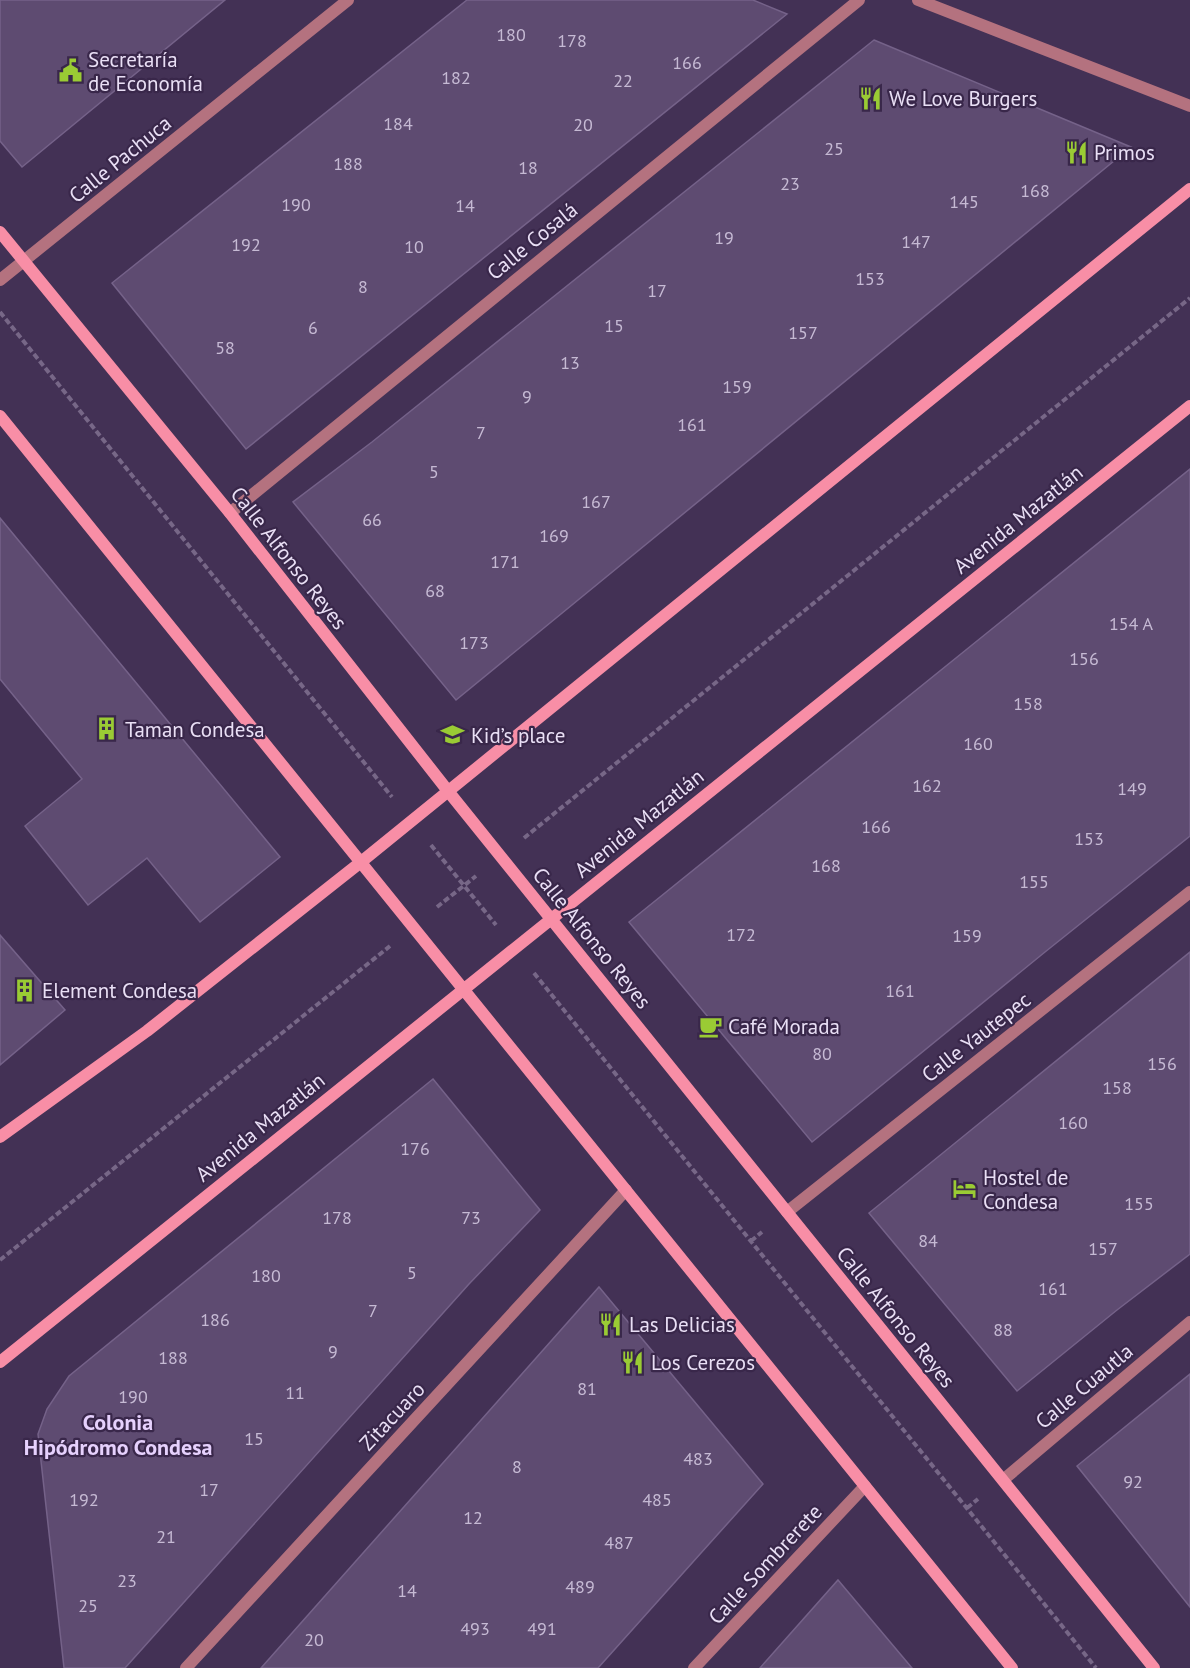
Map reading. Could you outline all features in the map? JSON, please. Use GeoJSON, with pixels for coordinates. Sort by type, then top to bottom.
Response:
{"type":"FeatureCollection","features":[{"type":"Feature","properties":{"kind":"main road"},"geometry":{"type":"LineString","coordinates":[[0,1137],[147,1031],[361,862],[1190,189]]}},
{"type":"Feature","properties":{"kind":"main road","name":"Calle Alfonso Reyes"},"geometry":{"type":"LineString","coordinates":[[0,232],[230,513],[448,791],[1154,1668]]}},
{"type":"Feature","properties":{"kind":"main road","name":"Avenida Mazatlán"},"geometry":{"type":"LineString","coordinates":[[0,1362],[1190,405]]}},
{"type":"Feature","properties":{"kind":"main road"},"geometry":{"type":"LineString","coordinates":[[0,416],[1012,1668]]}},
{"type":"Feature","properties":{"kind":"street","name":"Calle Pachuca"},"geometry":{"type":"LineString","coordinates":[[0,280],[348,0]]}},
{"type":"Feature","properties":{"kind":"street","name":"Calle Cosalá"},"geometry":{"type":"LineString","coordinates":[[230,513],[859,0]]}},
{"type":"Feature","properties":{"kind":"street"},"geometry":{"type":"LineString","coordinates":[[918,0],[1190,106]]}},
{"type":"Feature","properties":{"kind":"street","name":"Calle Yautepec"},"geometry":{"type":"LineString","coordinates":[[787,1212],[1190,892]]}},
{"type":"Feature","properties":{"kind":"street","name":"Zitacuaro"},"geometry":{"type":"LineString","coordinates":[[186,1668],[626,1190]]}},
{"type":"Feature","properties":{"kind":"street","name":"Calle Cuautla"},"geometry":{"type":"LineString","coordinates":[[1003,1480],[1190,1322]]}},
{"type":"Feature","properties":{"kind":"street","name":"Calle Sombrerete"},"geometry":{"type":"LineString","coordinates":[[694,1668],[865,1486]]}},
{"type":"Feature","properties":{"kind":"path"},"geometry":{"type":"LineString","coordinates":[[0,1260],[1190,298]]}},
{"type":"Feature","properties":{"kind":"path"},"geometry":{"type":"LineString","coordinates":[[0,312],[1096,1668]]}},
{"type":"Feature","properties":{"kind":"building","name":"Secretaría de Economía"},"geometry":{"type":"Polygon","coordinates":[[[0,0],[225,0],[22,167],[0,141],[0,0]]]}},
{"type":"Feature","properties":{"kind":"building"},"geometry":{"type":"Polygon","coordinates":[[[467,0],[753,0],[787,14],[246,449],[112,283],[467,0]]]}},
{"type":"Feature","properties":{"kind":"building"},"geometry":{"type":"Polygon","coordinates":[[[874,40],[1131,147],[456,700],[293,502],[372,442],[874,40]]]}},
{"type":"Feature","properties":{"kind":"building"},"geometry":{"type":"Polygon","coordinates":[[[1190,469],[1190,836],[812,1142],[629,922],[1190,469]]]}},
{"type":"Feature","properties":{"kind":"building","name":"Taman Condesa"},"geometry":{"type":"Polygon","coordinates":[[[0,518],[280,857],[200,922],[147,858],[88,905],[25,826],[82,779],[0,679],[0,518]]]}},
{"type":"Feature","properties":{"kind":"building","name":"Element Condesa"},"geometry":{"type":"Polygon","coordinates":[[[0,935],[65,1010],[0,1065],[0,935]]]}},
{"type":"Feature","properties":{"kind":"building"},"geometry":{"type":"Polygon","coordinates":[[[1190,952],[1190,1254],[1017,1391],[869,1213],[1190,952]]]}},
{"type":"Feature","properties":{"kind":"building"},"geometry":{"type":"Polygon","coordinates":[[[433,1079],[540,1210],[469,1284],[125,1668],[64,1668],[38,1434],[47,1409],[69,1376],[433,1079]]]}},
{"type":"Feature","properties":{"kind":"building"},"geometry":{"type":"Polygon","coordinates":[[[599,1287],[763,1484],[598,1668],[261,1668],[599,1287]]]}},
{"type":"Feature","properties":{"kind":"building"},"geometry":{"type":"Polygon","coordinates":[[[1190,1374],[1190,1607],[1077,1466],[1190,1374]]]}},
{"type":"Feature","properties":{"kind":"building"},"geometry":{"type":"Polygon","coordinates":[[[838,1580],[912,1668],[760,1668],[838,1580]]]}},
{"type":"Feature","properties":{"kind":"place","name":"Secretaría de Economía"},"geometry":{"type":"Point","coordinates":[70,71]}},
{"type":"Feature","properties":{"kind":"place","name":"We Love Burgers"},"geometry":{"type":"Point","coordinates":[871,98]}},
{"type":"Feature","properties":{"kind":"place","name":"Primos"},"geometry":{"type":"Point","coordinates":[1076,152]}},
{"type":"Feature","properties":{"kind":"place","name":"Taman Condesa"},"geometry":{"type":"Point","coordinates":[107,729]}},
{"type":"Feature","properties":{"kind":"place","name":"Kid’s place"},"geometry":{"type":"Point","coordinates":[453,735]}},
{"type":"Feature","properties":{"kind":"place","name":"Element Condesa"},"geometry":{"type":"Point","coordinates":[24,990]}},
{"type":"Feature","properties":{"kind":"place","name":"Café Morada"},"geometry":{"type":"Point","coordinates":[710,1026]}},
{"type":"Feature","properties":{"kind":"place","name":"Hostel de Condesa"},"geometry":{"type":"Point","coordinates":[965,1189]}},
{"type":"Feature","properties":{"kind":"place","name":"Las Delicias"},"geometry":{"type":"Point","coordinates":[611,1324]}},
{"type":"Feature","properties":{"kind":"place","name":"Los Cerezos"},"geometry":{"type":"Point","coordinates":[633,1362]}},
{"type":"Feature","properties":{"kind":"district","name":"Colonia Hipódromo Condesa"},"geometry":{"type":"Point","coordinates":[118,1434]}}]}
